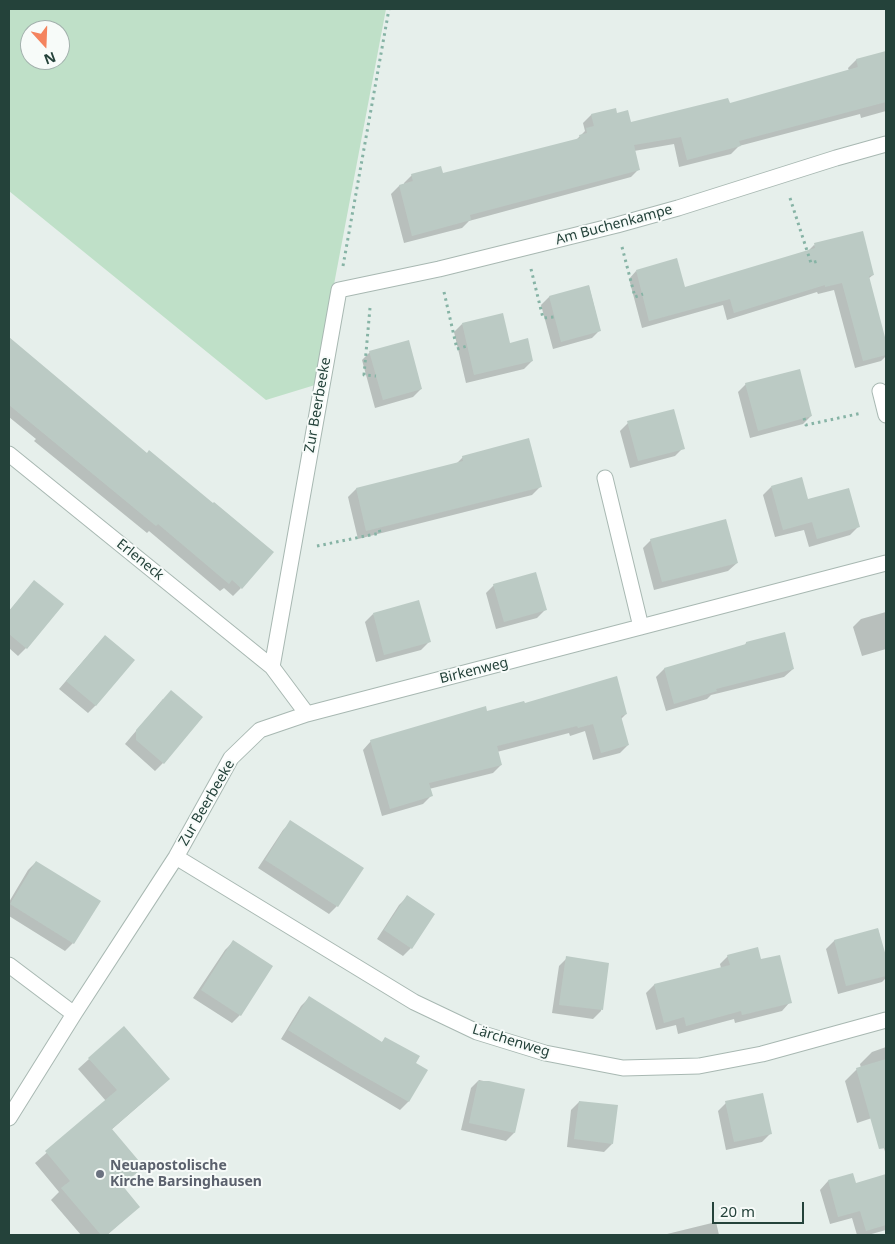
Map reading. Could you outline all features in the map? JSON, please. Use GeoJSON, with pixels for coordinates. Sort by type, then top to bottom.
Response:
{"type":"FeatureCollection","features":[{"type":"Feature","properties":{"kind":"street","name":"Am Buchenkampe"},"geometry":{"type":"LineString","coordinates":[[339,290],[439,269],[617,225],[886,144]]}},
{"type":"Feature","properties":{"kind":"street","name":"Zur Beerbeeke"},"geometry":{"type":"LineString","coordinates":[[272,667],[339,290]]}},
{"type":"Feature","properties":{"kind":"street"},"geometry":{"type":"LineString","coordinates":[[880,391],[885,412]]}},
{"type":"Feature","properties":{"kind":"street","name":"Erleneck"},"geometry":{"type":"LineString","coordinates":[[9,454],[272,667]]}},
{"type":"Feature","properties":{"kind":"street"},"geometry":{"type":"LineString","coordinates":[[605,478],[641,627]]}},
{"type":"Feature","properties":{"kind":"street","name":"Birkenweg"},"geometry":{"type":"LineString","coordinates":[[307,714],[886,563]]}},
{"type":"Feature","properties":{"kind":"street"},"geometry":{"type":"LineString","coordinates":[[272,667],[307,714]]}},
{"type":"Feature","properties":{"kind":"street","name":"Zur Beerbeeke"},"geometry":{"type":"LineString","coordinates":[[9,1118],[176,857],[231,758],[260,730],[307,714]]}},
{"type":"Feature","properties":{"kind":"street","name":"Lärchenweg"},"geometry":{"type":"LineString","coordinates":[[176,857],[414,1002],[477,1032],[545,1053],[623,1068],[699,1066],[762,1054],[886,1020]]}},
{"type":"Feature","properties":{"kind":"street"},"geometry":{"type":"LineString","coordinates":[[9,965],[74,1014]]}},
{"type":"Feature","properties":{"kind":"path"},"geometry":{"type":"LineString","coordinates":[[339,290],[389,9]]}},
{"type":"Feature","properties":{"kind":"path"},"geometry":{"type":"LineString","coordinates":[[783,175],[811,263],[818,260]]}},
{"type":"Feature","properties":{"kind":"path"},"geometry":{"type":"LineString","coordinates":[[617,225],[635,297],[642,294]]}},
{"type":"Feature","properties":{"kind":"path"},"geometry":{"type":"LineString","coordinates":[[526,248],[543,318],[554,317]]}},
{"type":"Feature","properties":{"kind":"path"},"geometry":{"type":"LineString","coordinates":[[439,269],[457,349],[467,346]]}},
{"type":"Feature","properties":{"kind":"path"},"geometry":{"type":"LineString","coordinates":[[372,284],[364,375],[376,376]]}},
{"type":"Feature","properties":{"kind":"path"},"geometry":{"type":"LineString","coordinates":[[804,418],[806,425],[885,412]]}},
{"type":"Feature","properties":{"kind":"path"},"geometry":{"type":"LineString","coordinates":[[292,552],[380,533],[379,528]]}},
{"type":"Feature","properties":{"kind":"green space"},"geometry":{"type":"Polygon","coordinates":[[[9,9],[386,9],[315,385],[266,400],[9,191],[9,9]]]}},
{"type":"Feature","properties":{"kind":"building"},"geometry":{"type":"Polygon","coordinates":[[[886,51],[886,102],[739,141],[741,146],[687,160],[681,137],[634,145],[640,170],[470,215],[471,220],[412,236],[399,185],[413,181],[411,174],[441,166],[443,173],[580,138],[579,135],[587,133],[586,128],[594,126],[591,114],[616,108],[617,113],[628,110],[631,122],[728,98],[730,103],[858,67],[856,59],[886,51]]]}},
{"type":"Feature","properties":{"kind":"building"},"geometry":{"type":"Polygon","coordinates":[[[863,231],[874,275],[869,276],[886,341],[886,355],[863,361],[842,283],[825,287],[825,285],[734,313],[730,299],[649,321],[636,270],[677,258],[685,287],[815,248],[814,243],[863,231]]]}},
{"type":"Feature","properties":{"kind":"building"},"geometry":{"type":"Polygon","coordinates":[[[589,285],[601,331],[561,342],[549,296],[589,285]]]}},
{"type":"Feature","properties":{"kind":"building"},"geometry":{"type":"Polygon","coordinates":[[[503,313],[510,343],[528,338],[533,361],[474,375],[462,323],[503,313]]]}},
{"type":"Feature","properties":{"kind":"building"},"geometry":{"type":"Polygon","coordinates":[[[9,337],[147,453],[149,450],[274,552],[242,589],[232,580],[229,584],[158,524],[156,526],[9,405],[9,337]]]}},
{"type":"Feature","properties":{"kind":"building"},"geometry":{"type":"Polygon","coordinates":[[[409,340],[422,389],[383,400],[369,351],[409,340]]]}},
{"type":"Feature","properties":{"kind":"building"},"geometry":{"type":"Polygon","coordinates":[[[800,369],[812,416],[758,431],[745,383],[800,369]]]}},
{"type":"Feature","properties":{"kind":"building"},"geometry":{"type":"Polygon","coordinates":[[[674,409],[685,449],[638,461],[627,421],[674,409]]]}},
{"type":"Feature","properties":{"kind":"building"},"geometry":{"type":"Polygon","coordinates":[[[529,438],[542,487],[366,531],[356,488],[463,461],[462,456],[529,438]]]}},
{"type":"Feature","properties":{"kind":"building"},"geometry":{"type":"Polygon","coordinates":[[[802,477],[808,499],[849,488],[860,527],[817,539],[812,522],[783,530],[771,486],[802,477]]]}},
{"type":"Feature","properties":{"kind":"building"},"geometry":{"type":"Polygon","coordinates":[[[726,519],[738,563],[662,582],[650,539],[726,519]]]}},
{"type":"Feature","properties":{"kind":"building"},"geometry":{"type":"Polygon","coordinates":[[[536,572],[547,610],[504,622],[493,584],[536,572]]]}},
{"type":"Feature","properties":{"kind":"building"},"geometry":{"type":"Polygon","coordinates":[[[34,580],[64,604],[27,649],[9,634],[9,611],[34,580]]]}},
{"type":"Feature","properties":{"kind":"building"},"geometry":{"type":"Polygon","coordinates":[[[419,600],[431,642],[384,655],[373,613],[419,600]]]}},
{"type":"Feature","properties":{"kind":"building"},"geometry":{"type":"Polygon","coordinates":[[[785,632],[794,669],[716,689],[717,691],[674,704],[664,668],[746,644],[746,642],[785,632]]]}},
{"type":"Feature","properties":{"kind":"building"},"geometry":{"type":"Polygon","coordinates":[[[105,635],[135,660],[96,706],[66,681],[105,635]]]}},
{"type":"Feature","properties":{"kind":"building"},"geometry":{"type":"Polygon","coordinates":[[[617,676],[627,714],[621,716],[629,745],[601,753],[593,724],[578,728],[577,726],[497,746],[502,765],[429,783],[433,796],[390,809],[370,740],[486,706],[487,711],[524,701],[525,703],[617,676]]]}},
{"type":"Feature","properties":{"kind":"building"},"geometry":{"type":"Polygon","coordinates":[[[171,690],[203,717],[164,764],[136,740],[136,730],[171,690]]]}},
{"type":"Feature","properties":{"kind":"building"},"geometry":{"type":"Polygon","coordinates":[[[290,820],[364,868],[338,907],[265,860],[290,820]]]}},
{"type":"Feature","properties":{"kind":"building"},"geometry":{"type":"Polygon","coordinates":[[[36,861],[101,901],[74,944],[10,904],[36,861]]]}},
{"type":"Feature","properties":{"kind":"building"},"geometry":{"type":"Polygon","coordinates":[[[407,895],[435,914],[412,949],[384,930],[407,895]]]}},
{"type":"Feature","properties":{"kind":"building"},"geometry":{"type":"Polygon","coordinates":[[[878,928],[886,956],[886,976],[846,986],[834,940],[878,928]]]}},
{"type":"Feature","properties":{"kind":"building"},"geometry":{"type":"Polygon","coordinates":[[[233,940],[273,966],[241,1016],[201,990],[233,940]]]}},
{"type":"Feature","properties":{"kind":"building"},"geometry":{"type":"Polygon","coordinates":[[[758,947],[761,959],[780,955],[792,1003],[742,1015],[741,1011],[686,1026],[684,1017],[664,1023],[654,984],[730,965],[727,955],[758,947]]]}},
{"type":"Feature","properties":{"kind":"building"},"geometry":{"type":"Polygon","coordinates":[[[566,956],[609,963],[603,1010],[559,1005],[566,956]]]}},
{"type":"Feature","properties":{"kind":"building"},"geometry":{"type":"Polygon","coordinates":[[[309,996],[382,1042],[385,1037],[420,1056],[416,1063],[428,1070],[409,1102],[288,1030],[309,996]]]}},
{"type":"Feature","properties":{"kind":"building","name":"Neuapostolische Kirche Barsinghausen"},"geometry":{"type":"Polygon","coordinates":[[[124,1026],[170,1079],[112,1129],[144,1167],[122,1185],[140,1207],[107,1235],[101,1235],[61,1188],[70,1181],[45,1151],[117,1090],[88,1058],[124,1026]]]}},
{"type":"Feature","properties":{"kind":"building"},"geometry":{"type":"Polygon","coordinates":[[[886,1059],[886,1148],[879,1149],[856,1068],[886,1059]]]}},
{"type":"Feature","properties":{"kind":"building"},"geometry":{"type":"Polygon","coordinates":[[[478,1081],[489,1081],[525,1089],[515,1133],[469,1123],[478,1081]]]}},
{"type":"Feature","properties":{"kind":"building"},"geometry":{"type":"Polygon","coordinates":[[[763,1093],[772,1134],[734,1142],[725,1101],[763,1093]]]}},
{"type":"Feature","properties":{"kind":"building"},"geometry":{"type":"Polygon","coordinates":[[[579,1101],[618,1105],[613,1144],[574,1139],[579,1101]]]}},
{"type":"Feature","properties":{"kind":"building"},"geometry":{"type":"Polygon","coordinates":[[[853,1173],[856,1183],[886,1174],[886,1225],[866,1231],[860,1211],[838,1217],[828,1180],[853,1173]]]}},
{"type":"Feature","properties":{"kind":"place","name":"Neuapostolische Kirche Barsinghausen"},"geometry":{"type":"Point","coordinates":[100,1174]}}]}
